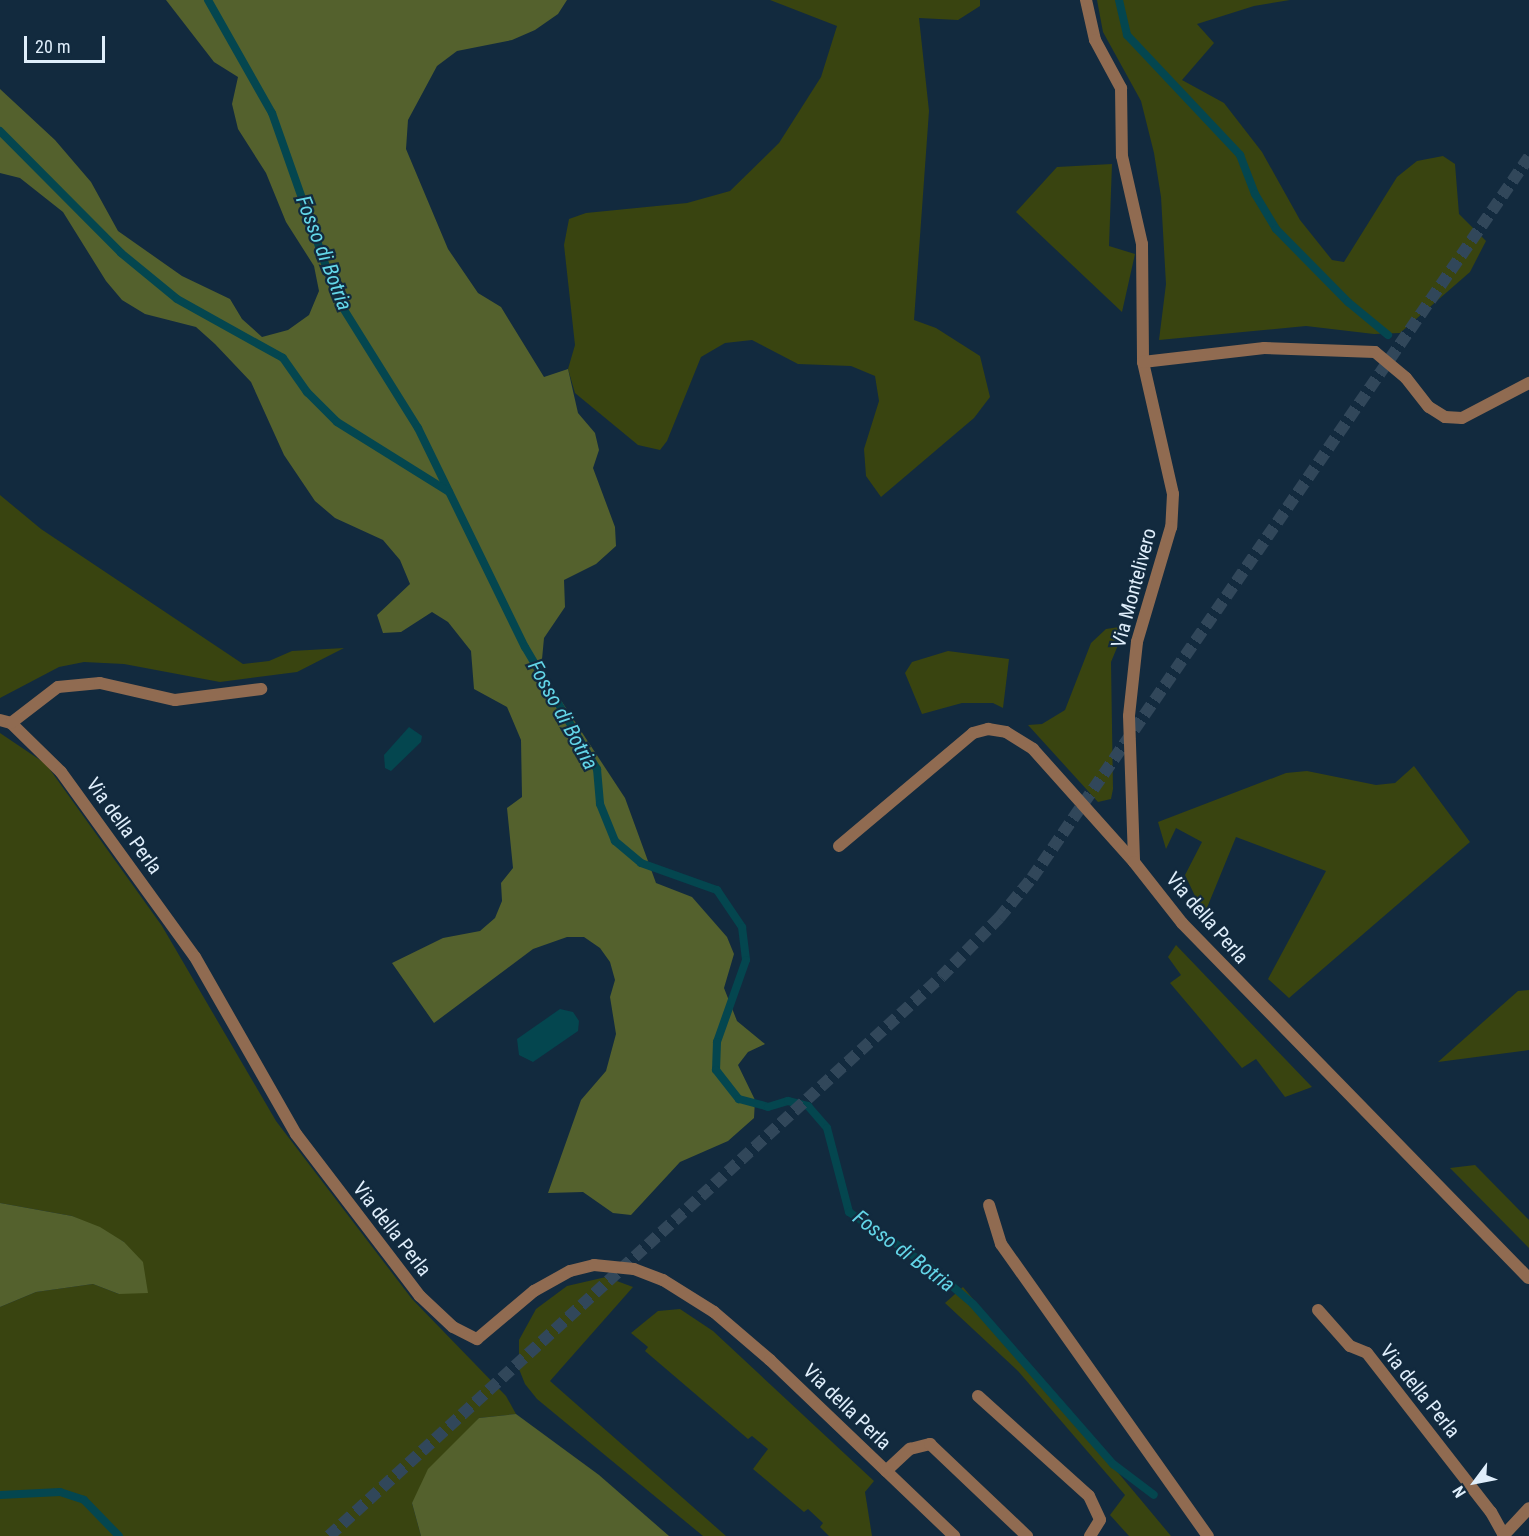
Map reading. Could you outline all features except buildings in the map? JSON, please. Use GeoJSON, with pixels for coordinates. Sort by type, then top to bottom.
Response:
{"type":"FeatureCollection","features":[{"type":"Feature","properties":{"kind":"street","name":"Via Montelivero"},"geometry":{"type":"LineString","coordinates":[[1086,0],[1095,40],[1121,88],[1122,156],[1142,244],[1143,362],[1173,494],[1171,527],[1137,642],[1129,716],[1134,862]]}},
{"type":"Feature","properties":{"kind":"street"},"geometry":{"type":"LineString","coordinates":[[1143,362],[1264,348],[1375,352],[1406,378],[1429,407],[1445,417],[1462,418],[1529,383]]}},
{"type":"Feature","properties":{"kind":"street"},"geometry":{"type":"LineString","coordinates":[[5,721],[58,687],[100,683],[175,700],[261,689]]}},
{"type":"Feature","properties":{"kind":"street","name":"Via della Perla"},"geometry":{"type":"LineString","coordinates":[[5,721],[61,772],[195,957],[276,1106],[341,1196],[420,1296],[453,1327],[477,1339],[534,1291],[570,1271],[594,1264],[634,1269],[663,1281],[714,1312],[954,1536]]}},
{"type":"Feature","properties":{"kind":"street","name":"Via della Perla"},"geometry":{"type":"LineString","coordinates":[[839,846],[973,733],[988,729],[1006,732],[1033,749],[1134,862],[1182,923],[1220,964],[1529,1278]]}},
{"type":"Feature","properties":{"kind":"street"},"geometry":{"type":"LineString","coordinates":[[989,1205],[1001,1244],[1208,1536]]}},
{"type":"Feature","properties":{"kind":"street","name":"Via della Perla"},"geometry":{"type":"LineString","coordinates":[[1318,1310],[1350,1346],[1367,1353],[1491,1512],[1503,1536],[1529,1508]]}},
{"type":"Feature","properties":{"kind":"street"},"geometry":{"type":"LineString","coordinates":[[978,1396],[1089,1496],[1100,1520],[1090,1536]]}},
{"type":"Feature","properties":{"kind":"street","name":"Via della Perla"},"geometry":{"type":"LineString","coordinates":[[886,1471],[910,1449],[930,1444],[1027,1536]]}},
{"type":"Feature","properties":{"kind":"green space"},"geometry":{"type":"Polygon","coordinates":[[[166,0],[567,0],[558,14],[535,30],[512,40],[457,51],[437,66],[408,120],[406,149],[448,249],[478,293],[501,307],[544,377],[568,369],[578,413],[595,433],[599,450],[593,468],[615,527],[616,546],[596,564],[564,580],[565,607],[544,638],[541,670],[625,798],[656,883],[692,897],[727,937],[734,954],[724,988],[737,1021],[765,1044],[748,1052],[738,1065],[755,1100],[754,1118],[728,1141],[680,1162],[631,1215],[613,1213],[583,1192],[548,1193],[581,1100],[606,1071],[616,1034],[610,997],[615,980],[610,962],[600,948],[584,937],[567,937],[533,949],[434,1023],[392,963],[443,938],[480,931],[495,918],[502,901],[501,883],[513,868],[507,808],[522,797],[521,740],[507,707],[474,689],[471,651],[448,622],[432,612],[401,632],[383,633],[377,615],[410,584],[400,560],[383,540],[335,518],[315,501],[284,455],[251,382],[215,344],[196,327],[145,314],[122,300],[106,281],[63,212],[20,178],[0,173],[0,89],[55,140],[91,182],[118,231],[182,276],[230,299],[242,319],[262,337],[288,330],[309,315],[319,291],[314,266],[286,222],[266,173],[238,129],[232,104],[238,77],[214,62],[166,0]]]}},
{"type":"Feature","properties":{"kind":"green space"},"geometry":{"type":"Polygon","coordinates":[[[770,0],[980,0],[980,6],[958,20],[919,18],[929,111],[914,320],[936,328],[980,356],[990,397],[974,418],[881,497],[866,476],[864,449],[879,401],[875,376],[851,366],[798,364],[752,340],[725,343],[701,357],[667,441],[660,450],[638,445],[575,393],[568,369],[575,345],[564,245],[569,219],[586,213],[687,203],[730,191],[779,143],[821,77],[837,26],[770,0]]]}},
{"type":"Feature","properties":{"kind":"green space"},"geometry":{"type":"Polygon","coordinates":[[[1097,0],[1290,0],[1254,6],[1197,24],[1214,43],[1182,80],[1224,103],[1262,152],[1300,220],[1332,260],[1344,262],[1397,177],[1417,161],[1443,156],[1455,164],[1459,214],[1486,241],[1470,272],[1400,333],[1374,334],[1306,326],[1159,340],[1166,284],[1161,197],[1154,153],[1141,101],[1103,32],[1097,0]]]}},
{"type":"Feature","properties":{"kind":"green space"},"geometry":{"type":"Polygon","coordinates":[[[1112,164],[1109,246],[1135,254],[1122,312],[1016,212],[1057,167],[1112,164]]]}},
{"type":"Feature","properties":{"kind":"green space"},"geometry":{"type":"Polygon","coordinates":[[[0,495],[41,529],[243,664],[269,661],[292,651],[344,648],[297,672],[220,682],[124,664],[84,662],[59,667],[0,698],[0,495]]]}},
{"type":"Feature","properties":{"kind":"green space"},"geometry":{"type":"Polygon","coordinates":[[[1126,626],[1111,662],[1113,789],[1111,799],[1098,802],[1028,725],[1042,724],[1065,710],[1091,643],[1106,629],[1126,626]]]}},
{"type":"Feature","properties":{"kind":"green space"},"geometry":{"type":"Polygon","coordinates":[[[948,651],[1009,659],[1003,708],[993,703],[962,703],[922,714],[905,673],[912,662],[948,651]]]}},
{"type":"Feature","properties":{"kind":"green space"},"geometry":{"type":"Polygon","coordinates":[[[0,733],[46,764],[162,926],[276,1121],[412,1299],[506,1396],[516,1414],[479,1418],[412,1503],[421,1536],[0,1536],[0,1307],[36,1292],[93,1284],[119,1294],[124,1242],[72,1216],[0,1203],[0,733]]]}},
{"type":"Feature","properties":{"kind":"green space"},"geometry":{"type":"Polygon","coordinates":[[[1414,766],[1470,842],[1289,998],[1268,979],[1326,871],[1236,837],[1204,915],[1185,875],[1202,842],[1176,828],[1166,849],[1158,822],[1286,773],[1307,771],[1376,785],[1395,783],[1414,766]]]}},
{"type":"Feature","properties":{"kind":"green space"},"geometry":{"type":"Polygon","coordinates":[[[1176,945],[1312,1087],[1285,1097],[1256,1059],[1242,1068],[1170,983],[1181,975],[1168,957],[1176,945]]]}},
{"type":"Feature","properties":{"kind":"green space"},"geometry":{"type":"Polygon","coordinates":[[[1529,990],[1529,1050],[1438,1062],[1518,991],[1529,990]]]}},
{"type":"Feature","properties":{"kind":"green space"},"geometry":{"type":"Polygon","coordinates":[[[1475,1165],[1529,1220],[1529,1248],[1450,1168],[1475,1165]]]}},
{"type":"Feature","properties":{"kind":"green space"},"geometry":{"type":"Polygon","coordinates":[[[0,1203],[72,1216],[100,1227],[124,1242],[143,1262],[148,1293],[119,1294],[93,1284],[36,1292],[0,1307],[0,1203]]]}},
{"type":"Feature","properties":{"kind":"green space"},"geometry":{"type":"Polygon","coordinates":[[[606,1277],[633,1287],[550,1381],[726,1536],[703,1536],[537,1399],[525,1384],[519,1369],[519,1340],[536,1309],[567,1286],[606,1277]]]}},
{"type":"Feature","properties":{"kind":"green space"},"geometry":{"type":"Polygon","coordinates":[[[963,1287],[1171,1536],[1129,1536],[1110,1515],[1125,1495],[1018,1371],[945,1303],[963,1287]]]}},
{"type":"Feature","properties":{"kind":"green space"},"geometry":{"type":"Polygon","coordinates":[[[680,1309],[713,1331],[874,1481],[865,1492],[872,1536],[829,1536],[820,1527],[823,1523],[808,1509],[804,1512],[753,1469],[768,1449],[752,1436],[748,1439],[645,1351],[648,1347],[631,1333],[658,1311],[680,1309]]]}},
{"type":"Feature","properties":{"kind":"green space"},"geometry":{"type":"Polygon","coordinates":[[[516,1414],[599,1475],[669,1536],[421,1536],[412,1503],[428,1469],[479,1418],[516,1414]]]}},
{"type":"Feature","properties":{"kind":"shaded area"},"geometry":{"type":"Polygon","coordinates":[[[409,727],[422,736],[421,742],[391,771],[385,768],[384,755],[409,727]]]}},
{"type":"Feature","properties":{"kind":"shaded area"},"geometry":{"type":"Polygon","coordinates":[[[560,1009],[573,1012],[579,1021],[578,1031],[533,1062],[519,1055],[517,1039],[560,1009]]]}},
{"type":"Feature","properties":{"kind":"waterway","name":"Fosso di Botria"},"geometry":{"type":"LineString","coordinates":[[208,0],[272,113],[338,300],[418,428],[525,647],[597,769],[600,804],[615,841],[641,863],[717,890],[742,927],[746,960],[717,1042],[716,1070],[739,1099],[768,1107],[788,1101],[808,1106],[827,1128],[849,1212],[931,1268],[973,1304],[1113,1464],[1154,1495]]}},
{"type":"Feature","properties":{"kind":"waterway"},"geometry":{"type":"LineString","coordinates":[[1119,0],[1127,35],[1240,155],[1255,194],[1276,229],[1348,302],[1388,335]]}},
{"type":"Feature","properties":{"kind":"waterway"},"geometry":{"type":"LineString","coordinates":[[0,131],[121,253],[177,299],[283,358],[307,392],[337,422],[449,492]]}},
{"type":"Feature","properties":{"kind":"waterway"},"geometry":{"type":"LineString","coordinates":[[0,1495],[60,1492],[84,1500],[119,1536]]}},
{"type":"Feature","properties":{"kind":"tunnel"},"geometry":{"type":"LineString","coordinates":[[329,1536],[941,977],[999,918],[1032,878],[1529,157]]}}]}
